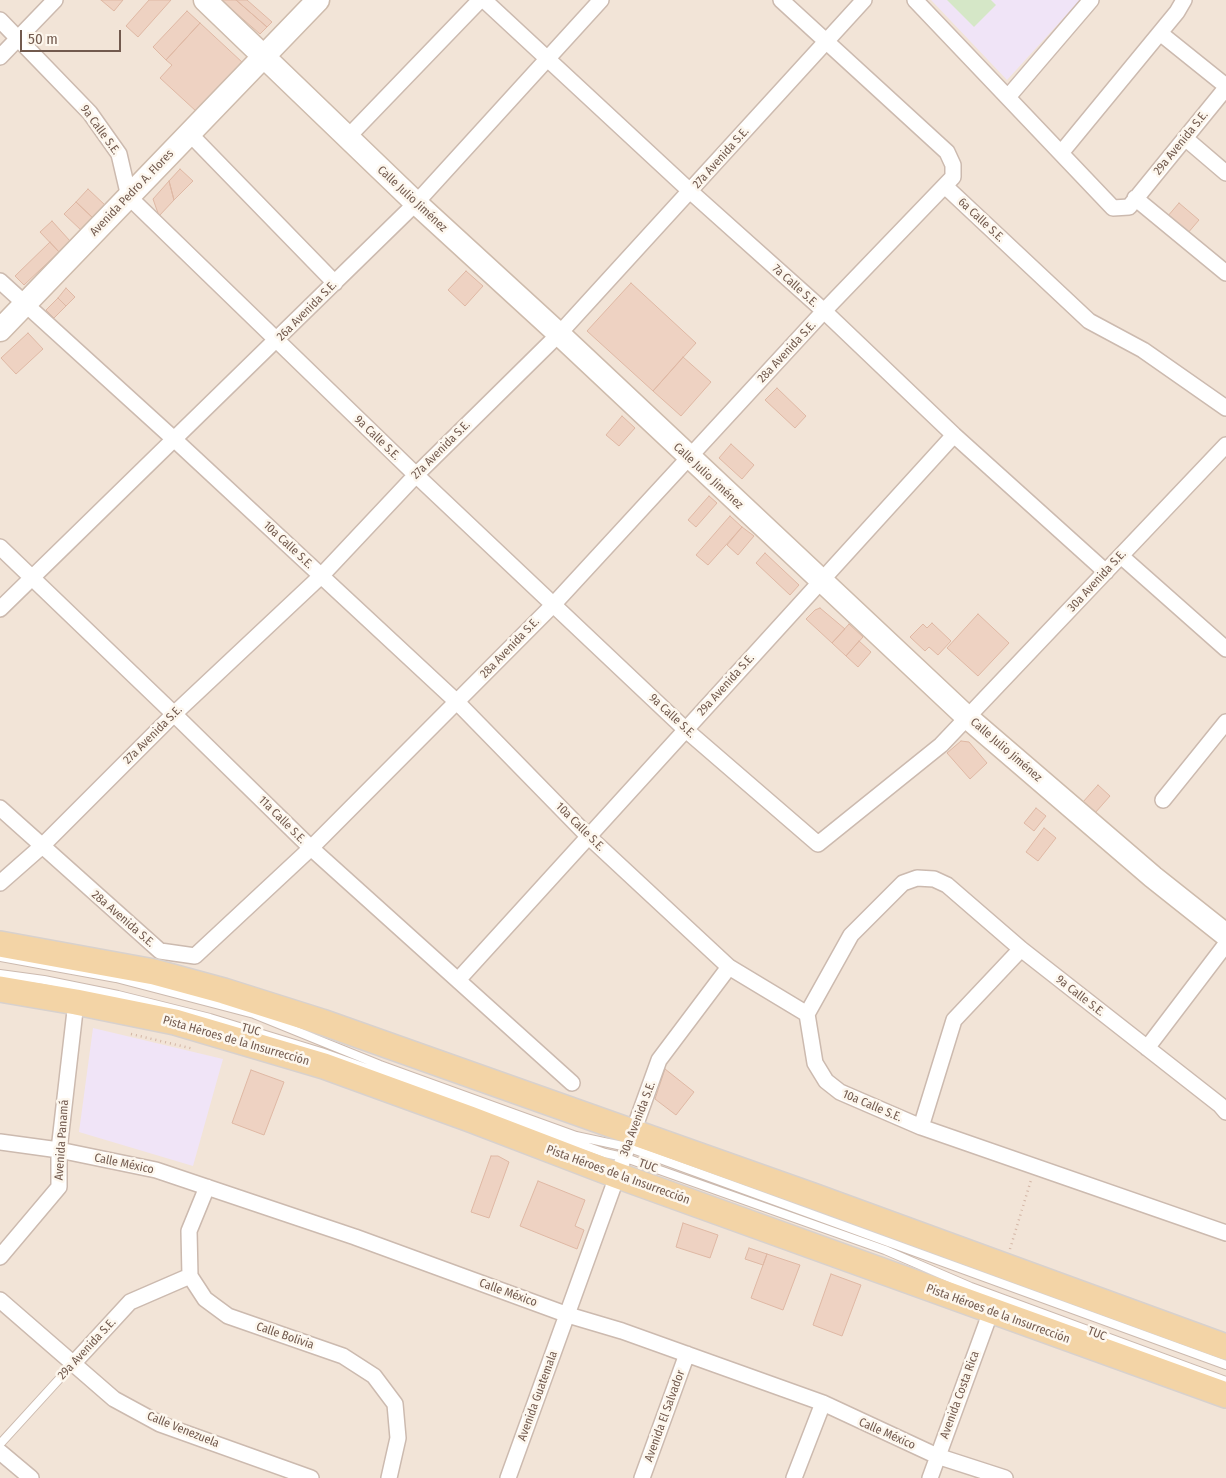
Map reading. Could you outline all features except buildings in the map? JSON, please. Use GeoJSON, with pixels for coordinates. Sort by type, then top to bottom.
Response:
{"type":"FeatureCollection","features":[{"type":"Feature","properties":{"kind":"main road","name":"Calle Julio Jiménez"},"geometry":{"type":"LineString","coordinates":[[205,0],[416,203],[559,334],[968,718],[1153,877],[1226,935]]}},
{"type":"Feature","properties":{"kind":"main road","name":"Avenida Pedro A. Flores"},"geometry":{"type":"LineString","coordinates":[[0,330],[318,0]]}},
{"type":"Feature","properties":{"kind":"main road","name":"Pista Héroes de la Insurrección"},"geometry":{"type":"LineString","coordinates":[[0,944],[154,972],[224,991],[322,1022],[991,1311],[1226,1395]]}},
{"type":"Feature","properties":{"kind":"main road","name":"Pista Héroes de la Insurrección"},"geometry":{"type":"LineString","coordinates":[[0,989],[175,1022],[324,1066],[470,1119],[625,1153],[822,1200],[1226,1347]]}},
{"type":"Feature","properties":{"kind":"street"},"geometry":{"type":"LineString","coordinates":[[0,57],[55,0]]}},
{"type":"Feature","properties":{"kind":"street"},"geometry":{"type":"LineString","coordinates":[[347,138],[480,0]]}},
{"type":"Feature","properties":{"kind":"street","name":"7a Calle S.E."},"geometry":{"type":"LineString","coordinates":[[484,0],[691,192],[824,312],[954,436],[1106,572]]}},
{"type":"Feature","properties":{"kind":"street","name":"26a Avenida S.E."},"geometry":{"type":"LineString","coordinates":[[0,609],[416,203],[601,0]]}},
{"type":"Feature","properties":{"kind":"street"},"geometry":{"type":"LineString","coordinates":[[781,0],[947,152],[953,165],[952,177],[946,187]]}},
{"type":"Feature","properties":{"kind":"street","name":"27a Avenida S.E."},"geometry":{"type":"LineString","coordinates":[[0,883],[42,847],[174,714],[321,576],[416,475],[559,334],[691,192],[864,0]]}},
{"type":"Feature","properties":{"kind":"street"},"geometry":{"type":"LineString","coordinates":[[915,0],[1113,208],[1129,207],[1136,198],[1226,273]]}},
{"type":"Feature","properties":{"kind":"street"},"geometry":{"type":"LineString","coordinates":[[1008,97],[1091,0]]}},
{"type":"Feature","properties":{"kind":"street"},"geometry":{"type":"LineString","coordinates":[[1060,153],[1160,33],[1184,0]]}},
{"type":"Feature","properties":{"kind":"street","name":"9a Calle S.E."},"geometry":{"type":"LineString","coordinates":[[0,20],[90,113],[119,154],[129,197],[416,475],[686,730],[818,844]]}},
{"type":"Feature","properties":{"kind":"street"},"geometry":{"type":"LineString","coordinates":[[1160,33],[1226,87]]}},
{"type":"Feature","properties":{"kind":"street","name":"29a Avenida S.E."},"geometry":{"type":"LineString","coordinates":[[1136,198],[1226,87]]}},
{"type":"Feature","properties":{"kind":"street"},"geometry":{"type":"LineString","coordinates":[[189,133],[335,283]]}},
{"type":"Feature","properties":{"kind":"street"},"geometry":{"type":"LineString","coordinates":[[1185,138],[1226,173]]}},
{"type":"Feature","properties":{"kind":"street","name":"28a Avenida S.E."},"geometry":{"type":"LineString","coordinates":[[0,808],[160,950],[185,956],[195,956],[311,848],[553,604],[824,312],[946,187]]}},
{"type":"Feature","properties":{"kind":"street","name":"6a Calle S.E."},"geometry":{"type":"LineString","coordinates":[[946,187],[1089,321],[1143,350],[1226,408]]}},
{"type":"Feature","properties":{"kind":"street","name":"10a Calle S.E."},"geometry":{"type":"LineString","coordinates":[[0,281],[175,440],[457,702],[588,836],[729,968],[807,1014],[814,1063],[826,1080],[840,1092],[921,1127],[1226,1233]]}},
{"type":"Feature","properties":{"kind":"street","name":"29a Avenida S.E."},"geometry":{"type":"LineString","coordinates":[[458,980],[954,436]]}},
{"type":"Feature","properties":{"kind":"street","name":"30a Avenida S.E."},"geometry":{"type":"LineString","coordinates":[[818,844],[941,745],[1226,445]]}},
{"type":"Feature","properties":{"kind":"street","name":"11a Calle S.E."},"geometry":{"type":"LineString","coordinates":[[0,548],[311,848],[572,1083]]}},
{"type":"Feature","properties":{"kind":"street"},"geometry":{"type":"LineString","coordinates":[[1121,556],[1226,649]]}},
{"type":"Feature","properties":{"kind":"street"},"geometry":{"type":"LineString","coordinates":[[1163,800],[1226,722]]}},
{"type":"Feature","properties":{"kind":"street","name":"9a Calle S.E."},"geometry":{"type":"LineString","coordinates":[[807,1014],[851,935],[903,883],[917,878],[934,879],[947,885],[1021,950],[1220,1105],[1226,1112]]}},
{"type":"Feature","properties":{"kind":"street"},"geometry":{"type":"LineString","coordinates":[[1147,1048],[1226,944]]}},
{"type":"Feature","properties":{"kind":"street"},"geometry":{"type":"LineString","coordinates":[[921,1127],[954,1020],[1021,950]]}},
{"type":"Feature","properties":{"kind":"street","name":"30a Avenida S.E."},"geometry":{"type":"LineString","coordinates":[[568,1315],[660,1060],[729,968]]}},
{"type":"Feature","properties":{"kind":"street","name":"Avenida Panamá"},"geometry":{"type":"LineString","coordinates":[[0,1257],[59,1187],[59,1150],[76,1002]]}},
{"type":"Feature","properties":{"kind":"street","name":"Calle México"},"geometry":{"type":"LineString","coordinates":[[0,1142],[59,1150],[156,1170],[207,1187],[356,1237],[568,1315],[622,1331],[823,1403],[937,1456],[1005,1478]]}},
{"type":"Feature","properties":{"kind":"street"},"geometry":{"type":"LineString","coordinates":[[190,1276],[189,1231],[207,1187]]}},
{"type":"Feature","properties":{"kind":"street","name":"29a Avenida S.E."},"geometry":{"type":"LineString","coordinates":[[72,1365],[130,1302],[190,1276]]}},
{"type":"Feature","properties":{"kind":"street","name":"Calle Bolivia"},"geometry":{"type":"LineString","coordinates":[[190,1276],[205,1299],[228,1316],[342,1356],[374,1376],[394,1404],[398,1438],[389,1478]]}},
{"type":"Feature","properties":{"kind":"street","name":"Calle Venezuela"},"geometry":{"type":"LineString","coordinates":[[0,1300],[72,1365],[114,1399],[160,1424],[311,1478]]}},
{"type":"Feature","properties":{"kind":"street","name":"Avenida Costa Rica"},"geometry":{"type":"LineString","coordinates":[[930,1478],[991,1311]]}},
{"type":"Feature","properties":{"kind":"street","name":"Avenida Guatemala"},"geometry":{"type":"LineString","coordinates":[[508,1478],[568,1315]]}},
{"type":"Feature","properties":{"kind":"street","name":"Avenida El Salvador"},"geometry":{"type":"LineString","coordinates":[[642,1478],[688,1354]]}},
{"type":"Feature","properties":{"kind":"street"},"geometry":{"type":"LineString","coordinates":[[794,1478],[823,1403]]}},
{"type":"Feature","properties":{"kind":"street"},"geometry":{"type":"LineString","coordinates":[[0,1452],[31,1478]]}},
{"type":"Feature","properties":{"kind":"lane","name":"TUC"},"geometry":{"type":"LineString","coordinates":[[0,957],[116,978],[254,1014],[380,1065],[576,1136],[1226,1365]]}},
{"type":"Feature","properties":{"kind":"lane","name":"TUC"},"geometry":{"type":"LineString","coordinates":[[0,974],[44,980],[118,995],[273,1036],[605,1153],[625,1153],[885,1250],[971,1287],[1226,1381]]}},
{"type":"Feature","properties":{"kind":"lane","name":"29a Avenida S.E."},"geometry":{"type":"LineString","coordinates":[[0,1444],[72,1365]]}},
{"type":"Feature","properties":{"kind":"path"},"geometry":{"type":"LineString","coordinates":[[1009,1252],[1036,1167]]}},
{"type":"Feature","properties":{"kind":"shaded area"},"geometry":{"type":"Polygon","coordinates":[[[0,0],[1226,0],[1226,1478],[0,1478],[0,0]]]}},
{"type":"Feature","properties":{"kind":"shaded area"},"geometry":{"type":"Polygon","coordinates":[[[931,0],[1080,0],[1007,80],[931,0]]]}},
{"type":"Feature","properties":{"kind":"shaded area"},"geometry":{"type":"Polygon","coordinates":[[[93,1028],[223,1059],[193,1166],[79,1132],[93,1028]]]}},
{"type":"Feature","properties":{"kind":"green space"},"geometry":{"type":"Polygon","coordinates":[[[947,0],[991,0],[996,5],[974,27],[947,0]]]}}]}
